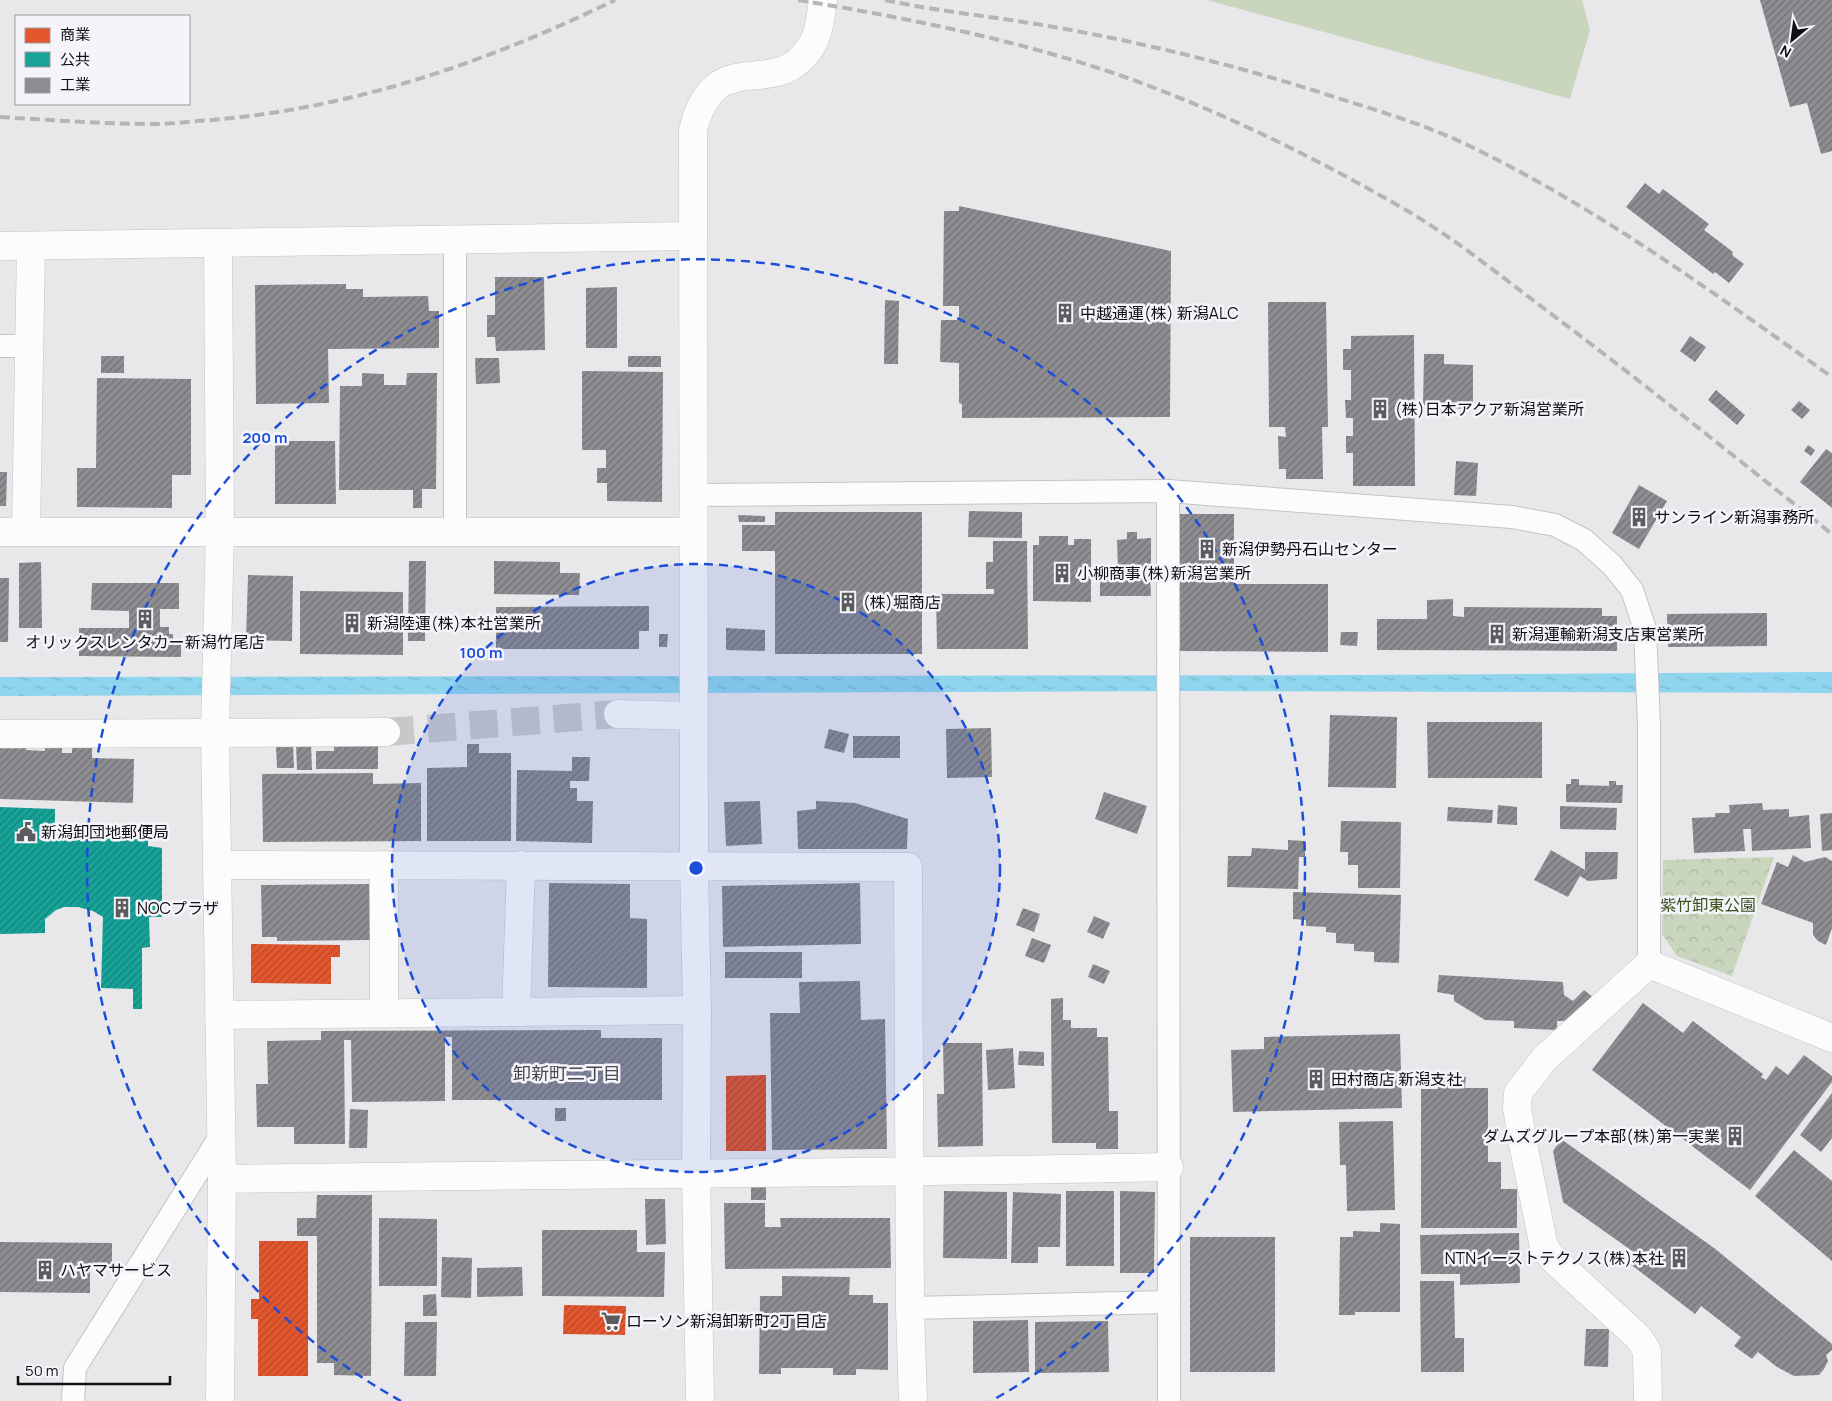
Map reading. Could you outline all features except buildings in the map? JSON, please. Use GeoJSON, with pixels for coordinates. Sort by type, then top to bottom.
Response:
{"type":"FeatureCollection","features":[{"type":"Feature","properties":{"kind":"street"},"geometry":{"type":"LineString","coordinates":[[700,1401],[694,866],[693,130],[698,109],[706,96],[727,80],[777,73],[791,68],[802,58],[812,46],[817,33],[823,0]]}},
{"type":"Feature","properties":{"kind":"street"},"geometry":{"type":"LineString","coordinates":[[0,246],[693,236]]}},
{"type":"Feature","properties":{"kind":"street"},"geometry":{"type":"LineString","coordinates":[[455,240],[455,532]]}},
{"type":"Feature","properties":{"kind":"street"},"geometry":{"type":"LineString","coordinates":[[218,244],[220,532],[215,732],[222,1179],[220,1401]]}},
{"type":"Feature","properties":{"kind":"street"},"geometry":{"type":"LineString","coordinates":[[31,246],[29,346],[13,532],[693,532]]}},
{"type":"Feature","properties":{"kind":"street"},"geometry":{"type":"LineString","coordinates":[[0,346],[29,346]]}},
{"type":"Feature","properties":{"kind":"street"},"geometry":{"type":"LineString","coordinates":[[693,494],[1168,491],[1512,517],[1555,525],[1584,540],[1612,565],[1632,590],[1645,629],[1650,725],[1649,964],[1545,1058],[1518,1093],[1516,1107],[1544,1247],[1553,1259],[1640,1338],[1647,1351],[1648,1401]]}},
{"type":"Feature","properties":{"kind":"street"},"geometry":{"type":"LineString","coordinates":[[1168,491],[1169,1401]]}},
{"type":"Feature","properties":{"kind":"street"},"geometry":{"type":"LineString","coordinates":[[618,714],[694,716]]}},
{"type":"Feature","properties":{"kind":"street"},"geometry":{"type":"LineString","coordinates":[[0,734],[386,732]]}},
{"type":"Feature","properties":{"kind":"street"},"geometry":{"type":"LineString","coordinates":[[217,865],[908,867],[910,1308],[914,1401]]}},
{"type":"Feature","properties":{"kind":"street"},"geometry":{"type":"LineString","coordinates":[[384,865],[384,1013]]}},
{"type":"Feature","properties":{"kind":"street"},"geometry":{"type":"LineString","coordinates":[[516,1012],[521,865]]}},
{"type":"Feature","properties":{"kind":"street"},"geometry":{"type":"LineString","coordinates":[[1649,964],[1832,1038]]}},
{"type":"Feature","properties":{"kind":"street"},"geometry":{"type":"LineString","coordinates":[[219,1014],[697,1010]]}},
{"type":"Feature","properties":{"kind":"street"},"geometry":{"type":"LineString","coordinates":[[73,1401],[75,1368],[221,1135]]}},
{"type":"Feature","properties":{"kind":"street"},"geometry":{"type":"LineString","coordinates":[[222,1179],[696,1172],[910,1172],[1168,1167]]}},
{"type":"Feature","properties":{"kind":"street"},"geometry":{"type":"LineString","coordinates":[[910,1308],[1169,1302]]}},
{"type":"Feature","properties":{"kind":"green space"},"geometry":{"type":"Polygon","coordinates":[[[1207,0],[1582,0],[1590,30],[1570,99],[1207,0]]]}},
{"type":"Feature","properties":{"kind":"green space","name":"紫竹卸東公園"},"geometry":{"type":"Polygon","coordinates":[[[1774,857],[1732,976],[1677,956],[1662,934],[1663,860],[1774,857]]]}},
{"type":"Feature","properties":{"kind":"water"},"geometry":{"type":"Polygon","coordinates":[[[1832,672],[1832,693],[1177,691],[0,696],[0,677],[1366,675],[1832,672]]]}},
{"type":"Feature","properties":{"kind":"tunnel"},"geometry":{"type":"LineString","coordinates":[[386,732],[618,714]]}},
{"type":"Feature","properties":{"kind":"railway"},"geometry":{"type":"LineString","coordinates":[[0,117],[97,123],[162,124],[265,114],[317,105],[419,79],[469,62],[518,43],[615,0]]}},
{"type":"Feature","properties":{"kind":"railway"},"geometry":{"type":"LineString","coordinates":[[798,0],[962,31],[1083,63],[1195,104],[1338,172],[1406,210],[1459,244],[1688,419],[1832,534]]}},
{"type":"Feature","properties":{"kind":"railway"},"geometry":{"type":"LineString","coordinates":[[885,0],[1054,27],[1189,55],[1322,93],[1426,127],[1459,141],[1557,192],[1651,251],[1832,377]]}},
{"type":"Feature","properties":{"kind":"place","name":"中越通運(株) 新潟ALC"},"geometry":{"type":"Point","coordinates":[1065,313]}},
{"type":"Feature","properties":{"kind":"place","name":"(株)日本アクア新潟営業所"},"geometry":{"type":"Point","coordinates":[1380,409]}},
{"type":"Feature","properties":{"kind":"place","name":"サンライン新潟事務所"},"geometry":{"type":"Point","coordinates":[1639,517]}},
{"type":"Feature","properties":{"kind":"place","name":"新潟伊勢丹石山センター"},"geometry":{"type":"Point","coordinates":[1207,549]}},
{"type":"Feature","properties":{"kind":"place","name":"小柳商事(株)新潟営業所"},"geometry":{"type":"Point","coordinates":[1062,573]}},
{"type":"Feature","properties":{"kind":"place","name":"(株)堀商店"},"geometry":{"type":"Point","coordinates":[848,602]}},
{"type":"Feature","properties":{"kind":"place","name":"オリックスレンタカー新潟竹尾店"},"geometry":{"type":"Point","coordinates":[145,619]}},
{"type":"Feature","properties":{"kind":"place","name":"新潟陸運(株)本社営業所"},"geometry":{"type":"Point","coordinates":[352,623]}},
{"type":"Feature","properties":{"kind":"place","name":"新潟運輸新潟支店東営業所"},"geometry":{"type":"Point","coordinates":[1497,634]}},
{"type":"Feature","properties":{"kind":"place","name":"新潟卸団地郵便局"},"geometry":{"type":"Point","coordinates":[26,832]}},
{"type":"Feature","properties":{"kind":"place","name":"NOCプラザ"},"geometry":{"type":"Point","coordinates":[122,908]}},
{"type":"Feature","properties":{"kind":"place","name":"田村商店 新潟支社"},"geometry":{"type":"Point","coordinates":[1316,1079]}},
{"type":"Feature","properties":{"kind":"place","name":"ダムズグループ本部(株)第一実業"},"geometry":{"type":"Point","coordinates":[1735,1136]}},
{"type":"Feature","properties":{"kind":"place","name":"NTNイーストテクノス(株)本社"},"geometry":{"type":"Point","coordinates":[1679,1258]}},
{"type":"Feature","properties":{"kind":"place","name":"ハヤマサービス"},"geometry":{"type":"Point","coordinates":[45,1270]}},
{"type":"Feature","properties":{"kind":"place","name":"ローソン新潟卸新町2丁目店"},"geometry":{"type":"Point","coordinates":[611,1321]}},
{"type":"Feature","properties":{"kind":"district","name":"卸新町二丁目"},"geometry":{"type":"Point","coordinates":[567,1074]}}]}
